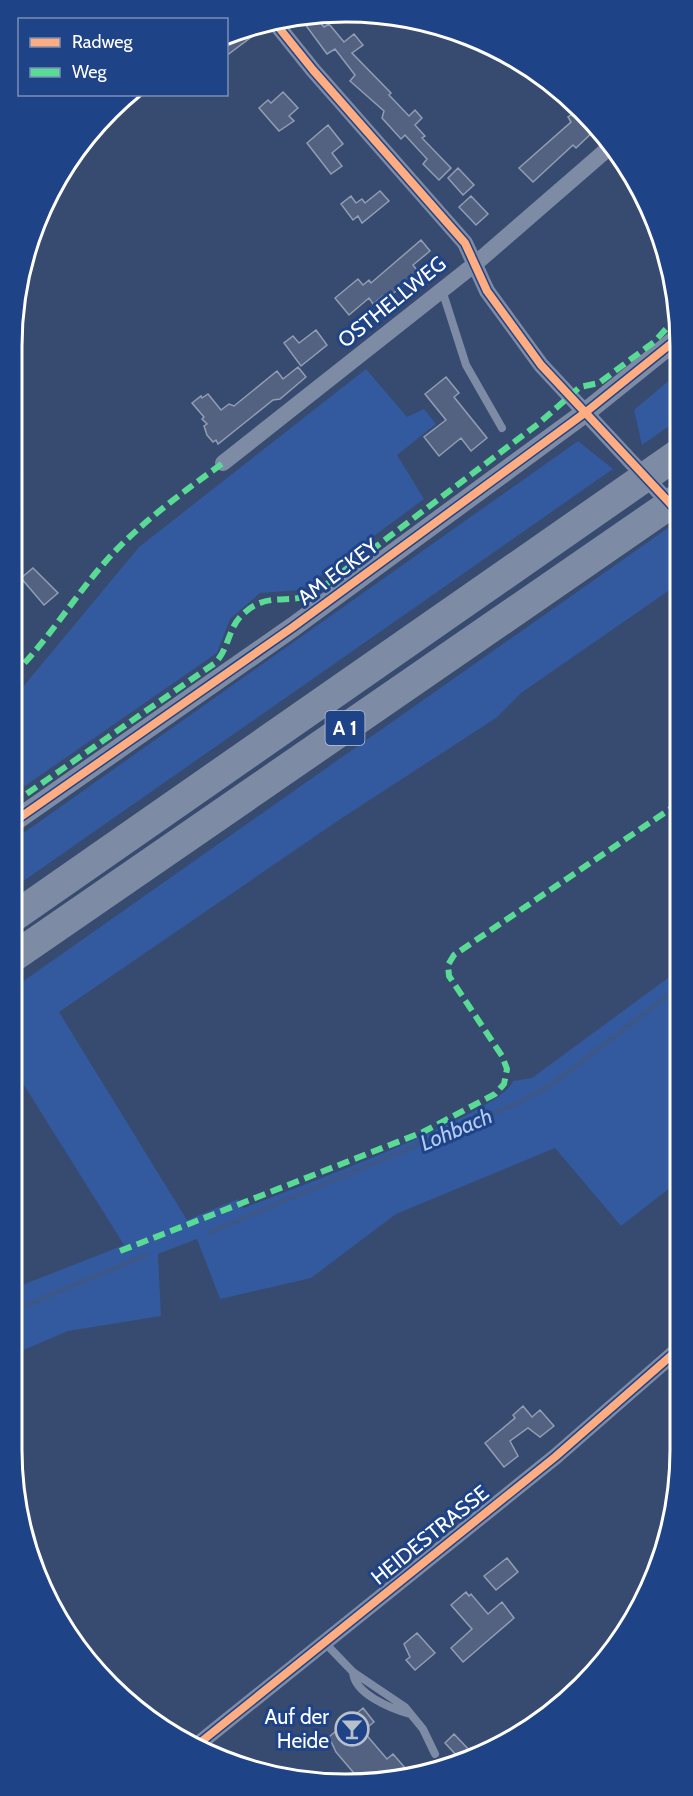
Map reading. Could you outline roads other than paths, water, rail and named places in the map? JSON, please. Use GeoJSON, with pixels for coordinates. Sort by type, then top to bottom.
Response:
{"type":"FeatureCollection","features":[{"type":"Feature","properties":{"kind":"highway","name":"A 1"},"geometry":{"type":"LineString","coordinates":[[23,910],[670,460]]}},
{"type":"Feature","properties":{"kind":"highway","name":"A 1"},"geometry":{"type":"LineString","coordinates":[[23,950],[670,504]]}},
{"type":"Feature","properties":{"kind":"street"},"geometry":{"type":"LineString","coordinates":[[281,30],[313,70],[465,243],[487,291],[541,365],[670,503]]}},
{"type":"Feature","properties":{"kind":"street","name":"OSTHELLWEG"},"geometry":{"type":"LineString","coordinates":[[223,463],[475,264],[605,151]]}},
{"type":"Feature","properties":{"kind":"street","name":"AM ECKEY"},"geometry":{"type":"LineString","coordinates":[[23,815],[293,627],[586,412],[670,344]]}},
{"type":"Feature","properties":{"kind":"street","name":"HEIDESTRASSE"},"geometry":{"type":"LineString","coordinates":[[203,1740],[555,1456],[670,1357]]}},
{"type":"Feature","properties":{"kind":"lane"},"geometry":{"type":"LineString","coordinates":[[442,290],[466,365],[502,428]]}},
{"type":"Feature","properties":{"kind":"lane"},"geometry":{"type":"LineString","coordinates":[[325,1643],[353,1672],[388,1694],[410,1714],[423,1730],[435,1754]]}},
{"type":"Feature","properties":{"kind":"waterway","name":"Lohbach"},"geometry":{"type":"LineString","coordinates":[[210,1232],[513,1105],[551,1085],[670,994]]}},
{"type":"Feature","properties":{"kind":"waterway","name":"Lohbach"},"geometry":{"type":"LineString","coordinates":[[23,1306],[146,1255]]}},
{"type":"Feature","properties":{"kind":"place","name":"Auf der Heide"},"geometry":{"type":"Point","coordinates":[352,1729]}}]}
